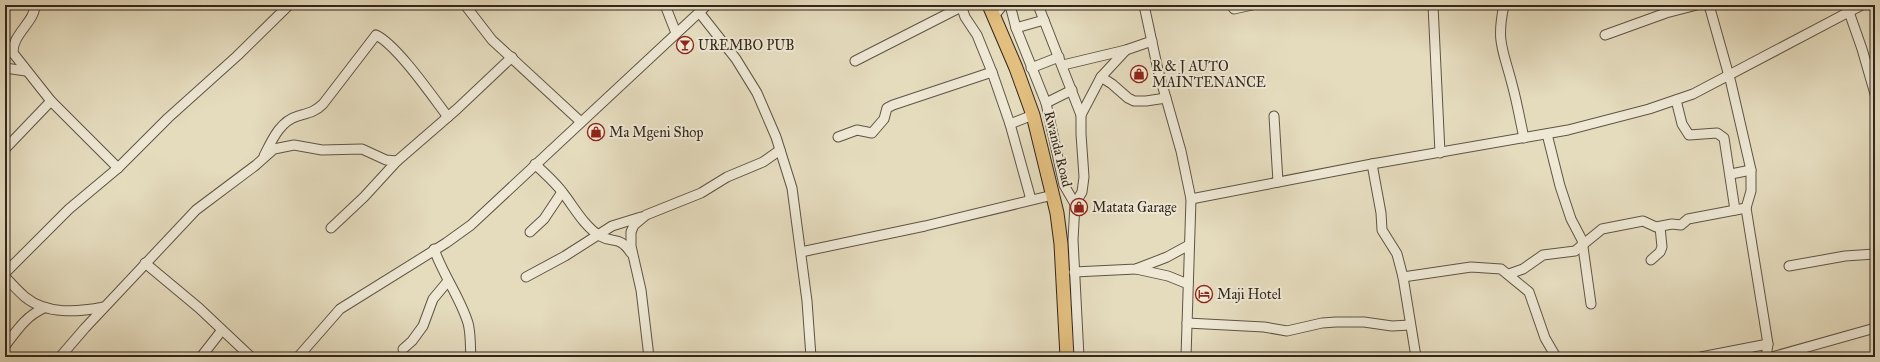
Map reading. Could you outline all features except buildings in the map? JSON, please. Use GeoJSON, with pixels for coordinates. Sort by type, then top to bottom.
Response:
{"type":"FeatureCollection","features":[{"type":"Feature","properties":{"kind":"highway","name":"Rwanda Road"},"geometry":{"type":"LineString","coordinates":[[992,10],[1016,68],[1033,115],[1053,195],[1061,244],[1067,357]]}},
{"type":"Feature","properties":{"kind":"street"},"geometry":{"type":"LineString","coordinates":[[36,5],[31,17],[14,44],[13,52],[26,71],[51,101],[118,168]]}},
{"type":"Feature","properties":{"kind":"street"},"geometry":{"type":"LineString","coordinates":[[5,273],[69,209],[118,168],[168,118],[237,56],[289,5]]}},
{"type":"Feature","properties":{"kind":"street"},"geometry":{"type":"LineString","coordinates":[[465,5],[492,40],[581,122]]}},
{"type":"Feature","properties":{"kind":"street"},"geometry":{"type":"LineString","coordinates":[[665,5],[676,33]]}},
{"type":"Feature","properties":{"kind":"street"},"geometry":{"type":"LineString","coordinates":[[298,357],[340,309],[470,225],[707,5]]}},
{"type":"Feature","properties":{"kind":"street"},"geometry":{"type":"LineString","coordinates":[[992,10],[1003,5]]}},
{"type":"Feature","properties":{"kind":"street"},"geometry":{"type":"LineString","coordinates":[[1010,5],[1016,28],[1046,103],[1064,185],[1075,204]]}},
{"type":"Feature","properties":{"kind":"street"},"geometry":{"type":"LineString","coordinates":[[1038,5],[1081,115],[1084,176],[1082,192],[1075,204],[1073,240],[1079,357]]}},
{"type":"Feature","properties":{"kind":"street"},"geometry":{"type":"LineString","coordinates":[[1144,5],[1166,98],[1181,151],[1191,199],[1186,357]]}},
{"type":"Feature","properties":{"kind":"street"},"geometry":{"type":"LineString","coordinates":[[1231,5],[1234,9],[1252,5]]}},
{"type":"Feature","properties":{"kind":"street"},"geometry":{"type":"LineString","coordinates":[[1433,5],[1440,153]]}},
{"type":"Feature","properties":{"kind":"street"},"geometry":{"type":"LineString","coordinates":[[1504,5],[1500,25],[1500,37],[1516,98],[1524,138]]}},
{"type":"Feature","properties":{"kind":"street"},"geometry":{"type":"LineString","coordinates":[[1605,35],[1666,13],[1697,5]]}},
{"type":"Feature","properties":{"kind":"street"},"geometry":{"type":"LineString","coordinates":[[1709,5],[1729,76],[1751,170],[1750,191],[1746,208],[1768,344],[1766,357]]}},
{"type":"Feature","properties":{"kind":"street"},"geometry":{"type":"LineString","coordinates":[[1191,199],[1372,164],[1547,134],[1649,109],[1676,100],[1729,76],[1862,5]]}},
{"type":"Feature","properties":{"kind":"street"},"geometry":{"type":"LineString","coordinates":[[855,61],[961,6],[965,17],[977,35],[992,72],[1021,161],[1029,200]]}},
{"type":"Feature","properties":{"kind":"street"},"geometry":{"type":"LineString","coordinates":[[699,12],[736,59],[757,93],[780,150],[792,188],[808,301],[811,357]]}},
{"type":"Feature","properties":{"kind":"street"},"geometry":{"type":"LineString","coordinates":[[1849,12],[1862,48],[1875,94]]}},
{"type":"Feature","properties":{"kind":"street"},"geometry":{"type":"LineString","coordinates":[[1016,28],[1044,20]]}},
{"type":"Feature","properties":{"kind":"street"},"geometry":{"type":"LineString","coordinates":[[264,157],[274,136],[286,122],[314,111],[323,104],[376,35],[385,39],[448,117]]}},
{"type":"Feature","properties":{"kind":"street"},"geometry":{"type":"LineString","coordinates":[[1032,68],[1061,61],[1126,50],[1152,41]]}},
{"type":"Feature","properties":{"kind":"street"},"geometry":{"type":"LineString","coordinates":[[1081,115],[1101,77],[1126,50]]}},
{"type":"Feature","properties":{"kind":"street"},"geometry":{"type":"LineString","coordinates":[[331,228],[364,197],[397,161],[448,117],[512,57]]}},
{"type":"Feature","properties":{"kind":"street"},"geometry":{"type":"LineString","coordinates":[[5,68],[26,71]]}},
{"type":"Feature","properties":{"kind":"street"},"geometry":{"type":"LineString","coordinates":[[838,137],[857,130],[872,133],[884,119],[887,108],[893,104],[992,72]]}},
{"type":"Feature","properties":{"kind":"street"},"geometry":{"type":"LineString","coordinates":[[1101,77],[1134,101],[1166,98]]}},
{"type":"Feature","properties":{"kind":"street"},"geometry":{"type":"LineString","coordinates":[[1046,103],[1072,90]]}},
{"type":"Feature","properties":{"kind":"street"},"geometry":{"type":"LineString","coordinates":[[1676,100],[1682,124],[1689,135],[1717,133],[1723,135],[1736,210]]}},
{"type":"Feature","properties":{"kind":"street"},"geometry":{"type":"LineString","coordinates":[[5,149],[51,101]]}},
{"type":"Feature","properties":{"kind":"street"},"geometry":{"type":"LineString","coordinates":[[1010,124],[1033,115]]}},
{"type":"Feature","properties":{"kind":"street"},"geometry":{"type":"LineString","coordinates":[[1274,116],[1278,182]]}},
{"type":"Feature","properties":{"kind":"street"},"geometry":{"type":"LineString","coordinates":[[1547,134],[1560,186],[1571,219],[1580,235],[1583,245],[1591,304]]}},
{"type":"Feature","properties":{"kind":"street"},"geometry":{"type":"LineString","coordinates":[[60,357],[104,307],[196,210],[256,166],[274,149],[299,145],[322,150],[362,149],[386,160],[397,161]]}},
{"type":"Feature","properties":{"kind":"street"},"geometry":{"type":"LineString","coordinates":[[526,276],[537,272],[600,236],[612,226],[646,215],[701,193],[726,177],[763,162],[780,150]]}},
{"type":"Feature","properties":{"kind":"street"},"geometry":{"type":"LineString","coordinates":[[534,164],[562,192],[580,215],[600,236],[617,239],[623,243],[633,257]]}},
{"type":"Feature","properties":{"kind":"street"},"geometry":{"type":"LineString","coordinates":[[1372,164],[1381,213],[1382,230],[1397,254],[1403,277],[1416,357]]}},
{"type":"Feature","properties":{"kind":"street"},"geometry":{"type":"LineString","coordinates":[[1730,174],[1751,170]]}},
{"type":"Feature","properties":{"kind":"street"},"geometry":{"type":"LineString","coordinates":[[530,232],[549,213],[562,192]]}},
{"type":"Feature","properties":{"kind":"street"},"geometry":{"type":"LineString","coordinates":[[800,252],[925,226],[1053,195]]}},
{"type":"Feature","properties":{"kind":"street"},"geometry":{"type":"LineString","coordinates":[[1509,274],[1523,269],[1543,255],[1576,251],[1602,229],[1615,228],[1643,220],[1660,227],[1672,224],[1681,225],[1688,220],[1746,208]]}},
{"type":"Feature","properties":{"kind":"street"},"geometry":{"type":"LineString","coordinates":[[646,215],[638,220],[632,228],[630,240],[641,290],[649,357]]}},
{"type":"Feature","properties":{"kind":"street"},"geometry":{"type":"LineString","coordinates":[[1651,260],[1660,252],[1662,247],[1660,227]]}},
{"type":"Feature","properties":{"kind":"street"},"geometry":{"type":"LineString","coordinates":[[1136,269],[1167,257],[1189,245]]}},
{"type":"Feature","properties":{"kind":"street"},"geometry":{"type":"LineString","coordinates":[[434,249],[468,323],[471,357]]}},
{"type":"Feature","properties":{"kind":"street"},"geometry":{"type":"LineString","coordinates":[[1790,266],[1845,256],[1875,254]]}},
{"type":"Feature","properties":{"kind":"street"},"geometry":{"type":"LineString","coordinates":[[145,263],[251,357]]}},
{"type":"Feature","properties":{"kind":"street"},"geometry":{"type":"LineString","coordinates":[[1403,277],[1448,270],[1490,267],[1501,268],[1528,292],[1545,338],[1556,357]]}},
{"type":"Feature","properties":{"kind":"street"},"geometry":{"type":"LineString","coordinates":[[1074,272],[1136,269],[1168,276],[1188,284]]}},
{"type":"Feature","properties":{"kind":"street"},"geometry":{"type":"LineString","coordinates":[[5,277],[25,297],[44,308],[83,311],[104,307]]}},
{"type":"Feature","properties":{"kind":"street"},"geometry":{"type":"LineString","coordinates":[[403,349],[412,341],[423,326],[433,299],[448,281]]}},
{"type":"Feature","properties":{"kind":"street"},"geometry":{"type":"LineString","coordinates":[[5,346],[32,313],[44,308]]}},
{"type":"Feature","properties":{"kind":"street"},"geometry":{"type":"LineString","coordinates":[[1187,323],[1264,327],[1287,331],[1329,323],[1364,322],[1392,326],[1410,325]]}},
{"type":"Feature","properties":{"kind":"street"},"geometry":{"type":"LineString","coordinates":[[1772,357],[1875,328]]}},
{"type":"Feature","properties":{"kind":"street"},"geometry":{"type":"LineString","coordinates":[[201,357],[222,330]]}},
{"type":"Feature","properties":{"kind":"street"},"geometry":{"type":"LineString","coordinates":[[1701,357],[1768,344]]}},
{"type":"Feature","properties":{"kind":"place","name":"UREMBO PUB"},"geometry":{"type":"Point","coordinates":[685,45]}},
{"type":"Feature","properties":{"kind":"place","name":"R & J AUTO MAINTENANCE"},"geometry":{"type":"Point","coordinates":[1139,74]}},
{"type":"Feature","properties":{"kind":"place","name":"Ma Mgeni Shop"},"geometry":{"type":"Point","coordinates":[596,132]}},
{"type":"Feature","properties":{"kind":"place","name":"Matata Garage"},"geometry":{"type":"Point","coordinates":[1079,207]}},
{"type":"Feature","properties":{"kind":"place","name":"Maji Hotel"},"geometry":{"type":"Point","coordinates":[1204,294]}}]}
